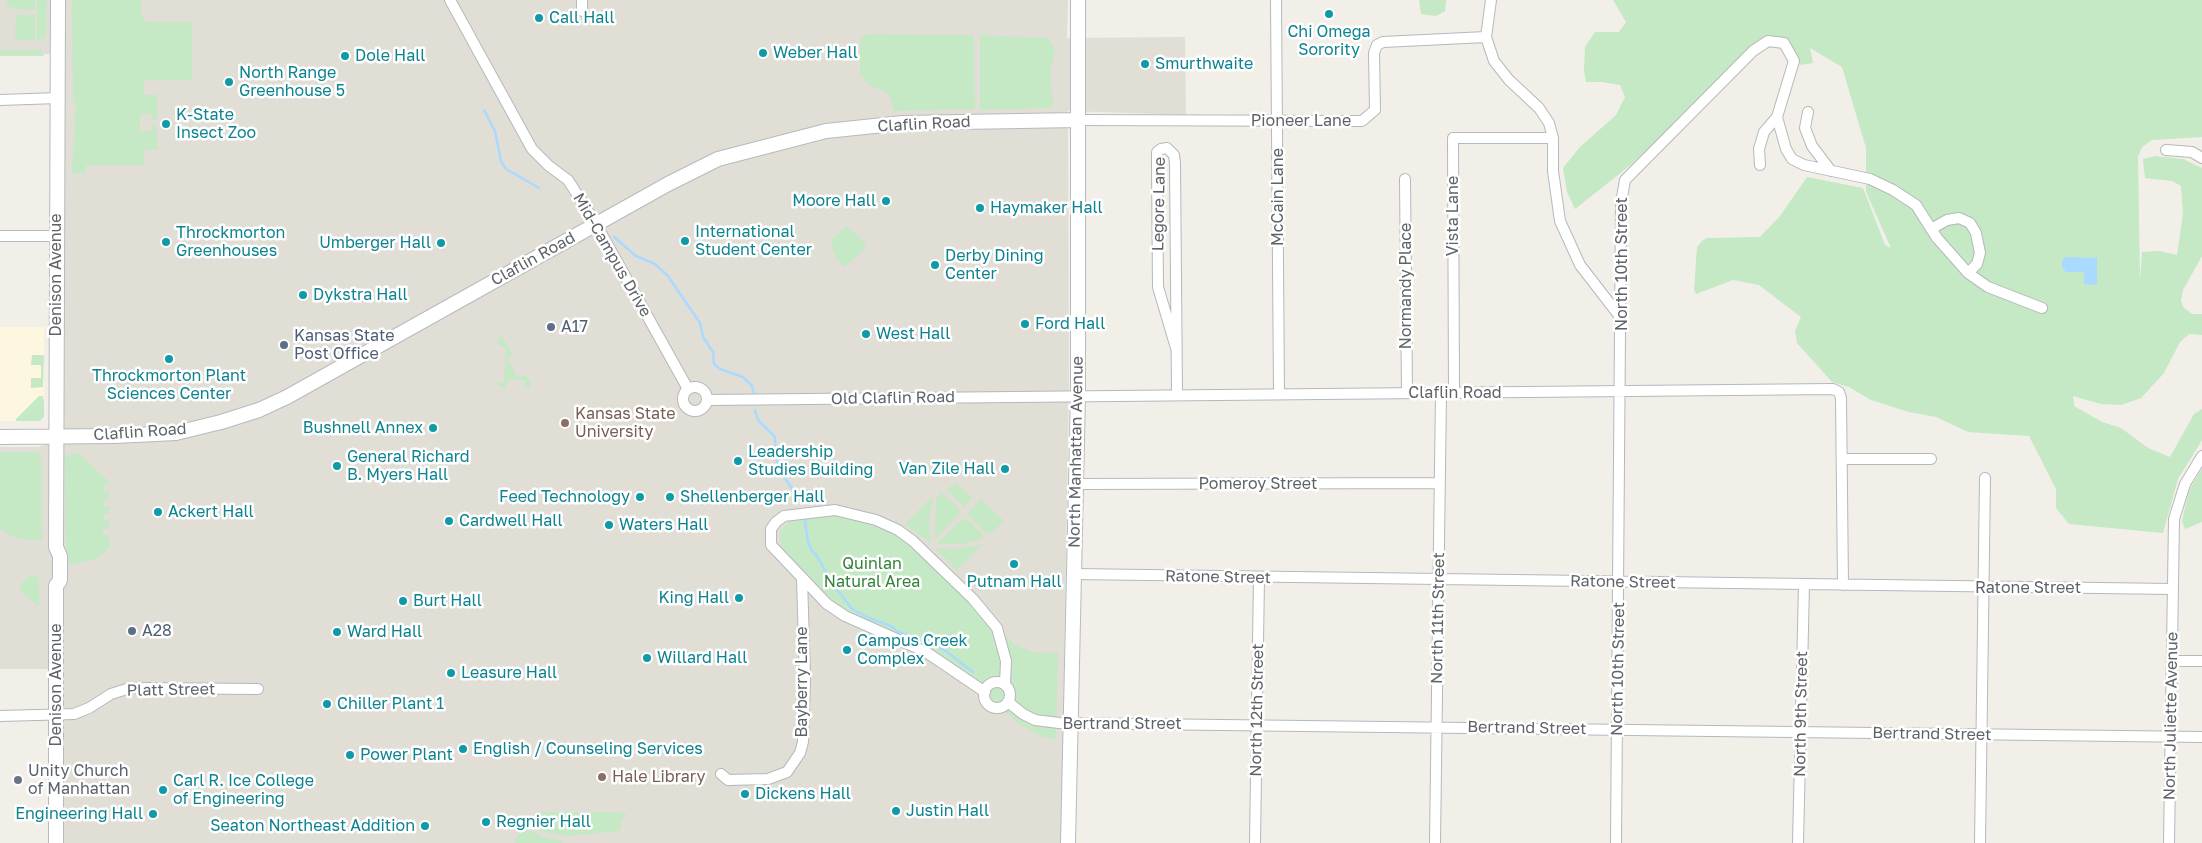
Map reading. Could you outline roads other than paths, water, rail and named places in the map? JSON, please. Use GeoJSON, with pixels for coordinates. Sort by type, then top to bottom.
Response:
{"type":"FeatureCollection","features":[{"type":"Feature","properties":{"kind":"street","name":"Denison Avenue"},"geometry":{"type":"LineString","coordinates":[[56,843],[56,586],[60,580],[60,556],[56,551],[58,0]]}},
{"type":"Feature","properties":{"kind":"street","name":"Mid-Campus Drive"},"geometry":{"type":"LineString","coordinates":[[450,0],[532,149],[549,166],[568,180],[596,224],[688,389]]}},
{"type":"Feature","properties":{"kind":"street"},"geometry":{"type":"LineString","coordinates":[[582,0],[582,11]]}},
{"type":"Feature","properties":{"kind":"street","name":"North Manhattan Avenue"},"geometry":{"type":"LineString","coordinates":[[1068,843],[1078,395],[1078,0]]}},
{"type":"Feature","properties":{"kind":"street","name":"McCain Lane"},"geometry":{"type":"LineString","coordinates":[[1276,0],[1279,394]]}},
{"type":"Feature","properties":{"kind":"street"},"geometry":{"type":"LineString","coordinates":[[1491,0],[1486,37],[1494,61],[1509,80],[1538,108],[1549,124],[1553,138],[1553,171],[1560,221],[1580,265],[1621,318]]}},
{"type":"Feature","properties":{"kind":"street","name":"Pioneer Lane"},"geometry":{"type":"LineString","coordinates":[[1078,120],[1362,121],[1375,110],[1374,53],[1377,46],[1383,42],[1486,37]]}},
{"type":"Feature","properties":{"kind":"street","name":"North 10th Street"},"geometry":{"type":"LineString","coordinates":[[1616,843],[1621,203],[1624,180],[1754,51],[1768,41],[1784,43],[1794,61],[1776,117]]}},
{"type":"Feature","properties":{"kind":"street"},"geometry":{"type":"LineString","coordinates":[[0,100],[58,98]]}},
{"type":"Feature","properties":{"kind":"street"},"geometry":{"type":"LineString","coordinates":[[1808,112],[1806,128],[1812,146],[1831,171]]}},
{"type":"Feature","properties":{"kind":"street"},"geometry":{"type":"LineString","coordinates":[[1776,117],[1786,149],[1792,159],[1804,166],[1870,179],[1893,190],[1916,205],[1931,229],[1968,273],[1988,287],[2042,308]]}},
{"type":"Feature","properties":{"kind":"street"},"geometry":{"type":"LineString","coordinates":[[1760,165],[1760,149],[1764,132],[1776,117]]}},
{"type":"Feature","properties":{"kind":"street","name":"Claflin Road"},"geometry":{"type":"LineString","coordinates":[[0,437],[176,433],[259,410],[295,392],[596,224],[718,159],[826,131],[903,123],[1078,120]]}},
{"type":"Feature","properties":{"kind":"street","name":"Vista Lane"},"geometry":{"type":"LineString","coordinates":[[1454,393],[1453,138],[1553,138]]}},
{"type":"Feature","properties":{"kind":"street","name":"Legore Lane"},"geometry":{"type":"LineString","coordinates":[[1176,348],[1158,287],[1156,165],[1157,152],[1161,148],[1171,150],[1174,155],[1177,394]]}},
{"type":"Feature","properties":{"kind":"street"},"geometry":{"type":"LineString","coordinates":[[2166,150],[2192,152],[2202,158]]}},
{"type":"Feature","properties":{"kind":"street","name":"Normandy Place"},"geometry":{"type":"LineString","coordinates":[[1405,179],[1407,393]]}},
{"type":"Feature","properties":{"kind":"street"},"geometry":{"type":"LineString","coordinates":[[1931,229],[1947,220],[1959,218],[1970,223],[1976,233],[1980,253],[1977,264],[1968,273]]}},
{"type":"Feature","properties":{"kind":"street"},"geometry":{"type":"LineString","coordinates":[[0,236],[56,236]]}},
{"type":"Feature","properties":{"kind":"street"},"geometry":{"type":"LineString","coordinates":[[696,387],[701,389],[707,400],[702,409],[696,411],[689,410],[683,399],[688,389],[696,387]]}},
{"type":"Feature","properties":{"kind":"street","name":"Claflin Road"},"geometry":{"type":"LineString","coordinates":[[1078,395],[1833,389],[1839,392],[1841,398],[1842,459]]}},
{"type":"Feature","properties":{"kind":"street","name":"North 11th Street"},"geometry":{"type":"LineString","coordinates":[[1435,843],[1441,393]]}},
{"type":"Feature","properties":{"kind":"street","name":"Old Claflin Road"},"geometry":{"type":"LineString","coordinates":[[707,400],[1078,395]]}},
{"type":"Feature","properties":{"kind":"street","name":"North Juliette Avenue"},"geometry":{"type":"LineString","coordinates":[[2169,843],[2174,519],[2178,500],[2202,456]]}},
{"type":"Feature","properties":{"kind":"street"},"geometry":{"type":"LineString","coordinates":[[1843,585],[1842,459],[1931,460]]}},
{"type":"Feature","properties":{"kind":"street"},"geometry":{"type":"LineString","coordinates":[[1980,843],[1985,478]]}},
{"type":"Feature","properties":{"kind":"street","name":"Pomeroy Street"},"geometry":{"type":"LineString","coordinates":[[1076,484],[1440,483]]}},
{"type":"Feature","properties":{"kind":"street"},"geometry":{"type":"LineString","coordinates":[[985,692],[926,652],[845,616],[827,604],[771,545],[771,529],[784,516],[835,510],[876,520],[898,530],[913,541],[973,599],[997,628],[1006,661],[1004,684]]}},
{"type":"Feature","properties":{"kind":"street","name":"Ratone Street"},"geometry":{"type":"LineString","coordinates":[[1074,574],[1984,588],[2172,589]]}},
{"type":"Feature","properties":{"kind":"street","name":"North 12th Street"},"geometry":{"type":"LineString","coordinates":[[1255,843],[1259,577]]}},
{"type":"Feature","properties":{"kind":"street","name":"Bayberry Lane"},"geometry":{"type":"LineString","coordinates":[[721,774],[728,780],[768,779],[787,772],[800,753],[803,735],[805,679],[802,578]]}},
{"type":"Feature","properties":{"kind":"street","name":"North 9th Street"},"geometry":{"type":"LineString","coordinates":[[1798,843],[1804,585]]}},
{"type":"Feature","properties":{"kind":"street"},"geometry":{"type":"LineString","coordinates":[[2172,661],[2202,661]]}},
{"type":"Feature","properties":{"kind":"street"},"geometry":{"type":"LineString","coordinates":[[992,683],[1004,684],[1010,691],[1008,702],[999,707],[991,706],[986,700],[985,692],[992,683]]}},
{"type":"Feature","properties":{"kind":"street","name":"Platt Street"},"geometry":{"type":"LineString","coordinates":[[0,716],[57,715],[81,712],[111,694],[130,688],[258,689]]}},
{"type":"Feature","properties":{"kind":"street","name":"Bertrand Street"},"geometry":{"type":"LineString","coordinates":[[1008,702],[1023,714],[1042,722],[1071,723],[2202,737]]}},
{"type":"Feature","properties":{"kind":"water"},"geometry":{"type":"Polygon","coordinates":[[[2066,257],[2097,258],[2097,285],[2084,284],[2084,272],[2066,272],[2062,267],[2062,261],[2066,257]]]}},
{"type":"Feature","properties":{"kind":"waterway"},"geometry":{"type":"LineString","coordinates":[[484,110],[495,131],[501,161],[506,169],[539,188]]}},
{"type":"Feature","properties":{"kind":"waterway"},"geometry":{"type":"LineString","coordinates":[[614,237],[636,256],[655,264],[668,276],[700,323],[703,337],[713,352],[714,364],[720,369],[743,377],[752,386],[754,394]]}},
{"type":"Feature","properties":{"kind":"waterway"},"geometry":{"type":"LineString","coordinates":[[755,410],[758,420],[775,437],[776,458],[780,471],[802,503]]}},
{"type":"Feature","properties":{"kind":"waterway"},"geometry":{"type":"LineString","coordinates":[[805,521],[808,542],[812,551],[817,556],[834,586],[852,609],[891,626],[897,631],[943,649],[973,672]]}},
{"type":"Feature","properties":{"kind":"place","name":"Chi Omega Sorority"},"geometry":{"type":"Point","coordinates":[1329,14]}},
{"type":"Feature","properties":{"kind":"place","name":"Call Hall"},"geometry":{"type":"Point","coordinates":[539,18]}},
{"type":"Feature","properties":{"kind":"place","name":"Weber Hall"},"geometry":{"type":"Point","coordinates":[763,53]}},
{"type":"Feature","properties":{"kind":"place","name":"Dole Hall"},"geometry":{"type":"Point","coordinates":[345,56]}},
{"type":"Feature","properties":{"kind":"place","name":"Smurthwaite"},"geometry":{"type":"Point","coordinates":[1145,64]}},
{"type":"Feature","properties":{"kind":"place","name":"North Range Greenhouse 5"},"geometry":{"type":"Point","coordinates":[229,82]}},
{"type":"Feature","properties":{"kind":"place","name":"K-State Insect Zoo"},"geometry":{"type":"Point","coordinates":[166,124]}},
{"type":"Feature","properties":{"kind":"place","name":"Moore Hall"},"geometry":{"type":"Point","coordinates":[886,201]}},
{"type":"Feature","properties":{"kind":"place","name":"Haymaker Hall"},"geometry":{"type":"Point","coordinates":[980,208]}},
{"type":"Feature","properties":{"kind":"place","name":"International Student Center"},"geometry":{"type":"Point","coordinates":[685,241]}},
{"type":"Feature","properties":{"kind":"place","name":"Throckmorton Greenhouses"},"geometry":{"type":"Point","coordinates":[166,242]}},
{"type":"Feature","properties":{"kind":"place","name":"Umberger Hall"},"geometry":{"type":"Point","coordinates":[441,243]}},
{"type":"Feature","properties":{"kind":"place","name":"Derby Dining Center"},"geometry":{"type":"Point","coordinates":[935,265]}},
{"type":"Feature","properties":{"kind":"place","name":"Dykstra Hall"},"geometry":{"type":"Point","coordinates":[303,295]}},
{"type":"Feature","properties":{"kind":"place","name":"Ford Hall"},"geometry":{"type":"Point","coordinates":[1025,324]}},
{"type":"Feature","properties":{"kind":"place","name":"A17"},"geometry":{"type":"Point","coordinates":[551,327]}},
{"type":"Feature","properties":{"kind":"place","name":"West Hall"},"geometry":{"type":"Point","coordinates":[866,334]}},
{"type":"Feature","properties":{"kind":"place","name":"Kansas State Post Office"},"geometry":{"type":"Point","coordinates":[284,345]}},
{"type":"Feature","properties":{"kind":"place","name":"Throckmorton Plant Sciences Center"},"geometry":{"type":"Point","coordinates":[169,359]}},
{"type":"Feature","properties":{"kind":"place","name":"Kansas State University"},"geometry":{"type":"Point","coordinates":[565,423]}},
{"type":"Feature","properties":{"kind":"place","name":"Bushnell Annex"},"geometry":{"type":"Point","coordinates":[433,428]}},
{"type":"Feature","properties":{"kind":"place","name":"Leadership Studies Building"},"geometry":{"type":"Point","coordinates":[738,461]}},
{"type":"Feature","properties":{"kind":"place","name":"General Richard B. Myers Hall"},"geometry":{"type":"Point","coordinates":[337,466]}},
{"type":"Feature","properties":{"kind":"place","name":"Van Zile Hall"},"geometry":{"type":"Point","coordinates":[1005,469]}},
{"type":"Feature","properties":{"kind":"place","name":"Feed Technology"},"geometry":{"type":"Point","coordinates":[640,497]}},
{"type":"Feature","properties":{"kind":"place","name":"Shellenberger Hall"},"geometry":{"type":"Point","coordinates":[670,497]}},
{"type":"Feature","properties":{"kind":"place","name":"Ackert Hall"},"geometry":{"type":"Point","coordinates":[158,512]}},
{"type":"Feature","properties":{"kind":"place","name":"Cardwell Hall"},"geometry":{"type":"Point","coordinates":[449,521]}},
{"type":"Feature","properties":{"kind":"place","name":"Waters Hall"},"geometry":{"type":"Point","coordinates":[609,525]}},
{"type":"Feature","properties":{"kind":"place","name":"Putnam Hall"},"geometry":{"type":"Point","coordinates":[1014,564]}},
{"type":"Feature","properties":{"kind":"place","name":"King Hall"},"geometry":{"type":"Point","coordinates":[739,598]}},
{"type":"Feature","properties":{"kind":"place","name":"Burt Hall"},"geometry":{"type":"Point","coordinates":[403,601]}},
{"type":"Feature","properties":{"kind":"place","name":"A28"},"geometry":{"type":"Point","coordinates":[132,631]}},
{"type":"Feature","properties":{"kind":"place","name":"Ward Hall"},"geometry":{"type":"Point","coordinates":[337,632]}},
{"type":"Feature","properties":{"kind":"place","name":"Campus Creek Complex"},"geometry":{"type":"Point","coordinates":[847,650]}},
{"type":"Feature","properties":{"kind":"place","name":"Willard Hall"},"geometry":{"type":"Point","coordinates":[647,658]}},
{"type":"Feature","properties":{"kind":"place","name":"Leasure Hall"},"geometry":{"type":"Point","coordinates":[451,673]}},
{"type":"Feature","properties":{"kind":"place","name":"Chiller Plant 1"},"geometry":{"type":"Point","coordinates":[327,704]}},
{"type":"Feature","properties":{"kind":"place","name":"English / Counseling Services"},"geometry":{"type":"Point","coordinates":[463,749]}},
{"type":"Feature","properties":{"kind":"place","name":"Power Plant"},"geometry":{"type":"Point","coordinates":[350,755]}},
{"type":"Feature","properties":{"kind":"place","name":"Hale Library"},"geometry":{"type":"Point","coordinates":[602,777]}},
{"type":"Feature","properties":{"kind":"place","name":"Unity Church of Manhattan"},"geometry":{"type":"Point","coordinates":[18,780]}},
{"type":"Feature","properties":{"kind":"place","name":"Carl R. Ice College of Engineering"},"geometry":{"type":"Point","coordinates":[163,790]}},
{"type":"Feature","properties":{"kind":"place","name":"Dickens Hall"},"geometry":{"type":"Point","coordinates":[745,794]}},
{"type":"Feature","properties":{"kind":"place","name":"Justin Hall"},"geometry":{"type":"Point","coordinates":[896,811]}},
{"type":"Feature","properties":{"kind":"place","name":"Engineering Hall"},"geometry":{"type":"Point","coordinates":[153,814]}},
{"type":"Feature","properties":{"kind":"place","name":"Regnier Hall"},"geometry":{"type":"Point","coordinates":[486,822]}},
{"type":"Feature","properties":{"kind":"place","name":"Seaton Northeast Addition"},"geometry":{"type":"Point","coordinates":[425,826]}},
{"type":"Feature","properties":{"kind":"park label","name":"Quinlan Natural Area"},"geometry":{"type":"Point","coordinates":[872,573]}}]}
